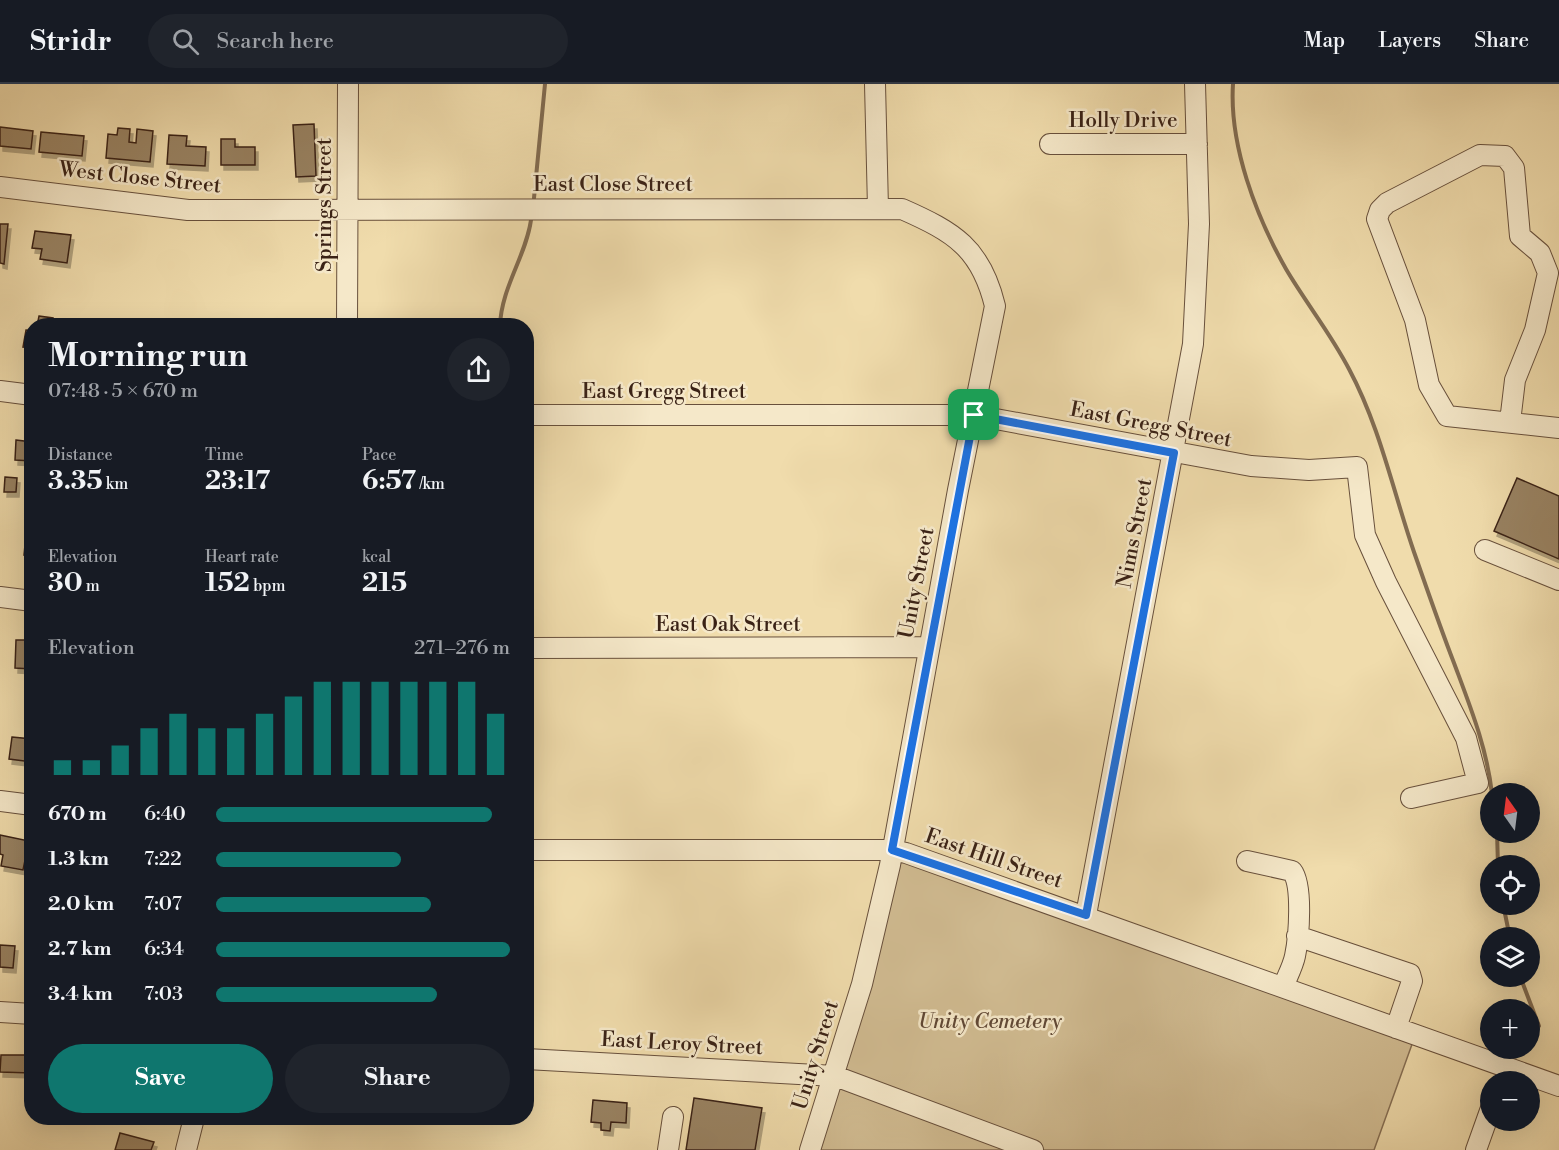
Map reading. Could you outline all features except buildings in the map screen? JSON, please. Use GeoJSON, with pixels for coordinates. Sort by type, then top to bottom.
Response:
{"type":"FeatureCollection","features":[{"type":"Feature","properties":{"kind":"street","name":"Springs Street"},"geometry":{"type":"LineString","coordinates":[[347,318],[348,84]]}},
{"type":"Feature","properties":{"kind":"street"},"geometry":{"type":"LineString","coordinates":[[875,84],[878,208]]}},
{"type":"Feature","properties":{"kind":"street","name":"Nims Street"},"geometry":{"type":"LineString","coordinates":[[1086,915],[1193,344],[1199,224],[1195,84]]}},
{"type":"Feature","properties":{"kind":"street","name":"Holly Drive"},"geometry":{"type":"LineString","coordinates":[[1050,144],[1197,144]]}},
{"type":"Feature","properties":{"kind":"street"},"geometry":{"type":"LineString","coordinates":[[1509,422],[1515,380],[1536,330],[1548,273],[1540,253],[1520,236],[1514,168],[1505,156],[1480,155],[1387,203],[1380,210],[1377,219],[1415,320],[1429,385],[1448,416],[1559,428]]}},
{"type":"Feature","properties":{"kind":"street","name":"West Close Street"},"geometry":{"type":"LineString","coordinates":[[0,187],[188,210],[349,210]]}},
{"type":"Feature","properties":{"kind":"street","name":"East Close Street"},"geometry":{"type":"LineString","coordinates":[[349,210],[878,208]]}},
{"type":"Feature","properties":{"kind":"street","name":"Unity Street"},"geometry":{"type":"LineString","coordinates":[[810,1150],[862,984],[892,850],[995,306],[988,279],[971,252],[944,227],[902,209],[878,208]]}},
{"type":"Feature","properties":{"kind":"street"},"geometry":{"type":"LineString","coordinates":[[0,391],[24,394]]}},
{"type":"Feature","properties":{"kind":"street","name":"East Gregg Street"},"geometry":{"type":"LineString","coordinates":[[534,415],[974,415],[1251,466],[1308,470],[1357,467],[1365,535],[1386,582],[1467,738],[1478,783],[1411,798]]}},
{"type":"Feature","properties":{"kind":"street"},"geometry":{"type":"LineString","coordinates":[[1485,550],[1559,580]]}},
{"type":"Feature","properties":{"kind":"street"},"geometry":{"type":"LineString","coordinates":[[0,597],[24,600]]}},
{"type":"Feature","properties":{"kind":"street","name":"East Oak Street"},"geometry":{"type":"LineString","coordinates":[[534,648],[929,647]]}},
{"type":"Feature","properties":{"kind":"street"},"geometry":{"type":"LineString","coordinates":[[0,801],[24,804]]}},
{"type":"Feature","properties":{"kind":"street","name":"East Hill Street"},"geometry":{"type":"LineString","coordinates":[[534,850],[892,850],[1086,915],[1396,1028],[1496,1071]]}},
{"type":"Feature","properties":{"kind":"street"},"geometry":{"type":"LineString","coordinates":[[1247,861],[1292,871],[1297,877],[1295,956],[1283,987]]}},
{"type":"Feature","properties":{"kind":"street"},"geometry":{"type":"LineString","coordinates":[[1297,936],[1410,974],[1412,981],[1396,1028]]}},
{"type":"Feature","properties":{"kind":"street"},"geometry":{"type":"LineString","coordinates":[[0,1012],[24,1014]]}},
{"type":"Feature","properties":{"kind":"street","name":"East Leroy Street"},"geometry":{"type":"LineString","coordinates":[[534,1059],[835,1076],[1032,1150]]}},
{"type":"Feature","properties":{"kind":"street","name":"East Hill Street"},"geometry":{"type":"LineString","coordinates":[[1540,1082],[1559,1086]]}},
{"type":"Feature","properties":{"kind":"street"},"geometry":{"type":"LineString","coordinates":[[668,1150],[673,1117]]}},
{"type":"Feature","properties":{"kind":"street"},"geometry":{"type":"LineString","coordinates":[[186,1150],[192,1125]]}},
{"type":"Feature","properties":{"kind":"street"},"geometry":{"type":"LineString","coordinates":[[1476,1150],[1483,1131]]}},
{"type":"Feature","properties":{"kind":"green space","name":"Unity Cemetery"},"geometry":{"type":"Polygon","coordinates":[[[894,853],[1415,1036],[1374,1150],[812,1150],[894,853]]]}},
{"type":"Feature","properties":{"kind":"waterway"},"geometry":{"type":"LineString","coordinates":[[534,198],[545,84]]}},
{"type":"Feature","properties":{"kind":"waterway"},"geometry":{"type":"LineString","coordinates":[[1233,84],[1235,131],[1255,203],[1286,269],[1342,356],[1369,413],[1414,552],[1477,727],[1491,783]]}},
{"type":"Feature","properties":{"kind":"waterway"},"geometry":{"type":"LineString","coordinates":[[501,318],[531,220]]}},
{"type":"Feature","properties":{"kind":"waterway"},"geometry":{"type":"LineString","coordinates":[[1497,843],[1498,855]]}},
{"type":"Feature","properties":{"kind":"waterway"},"geometry":{"type":"LineString","coordinates":[[1505,915],[1508,927]]}},
{"type":"Feature","properties":{"kind":"waterway"},"geometry":{"type":"LineString","coordinates":[[1524,987],[1529,999]]}},
{"type":"Feature","properties":{"kind":"route"},"geometry":{"type":"LineString","coordinates":[[974,415],[1174,453],[1086,915],[892,850],[958,490],[974,415]]}}]}
